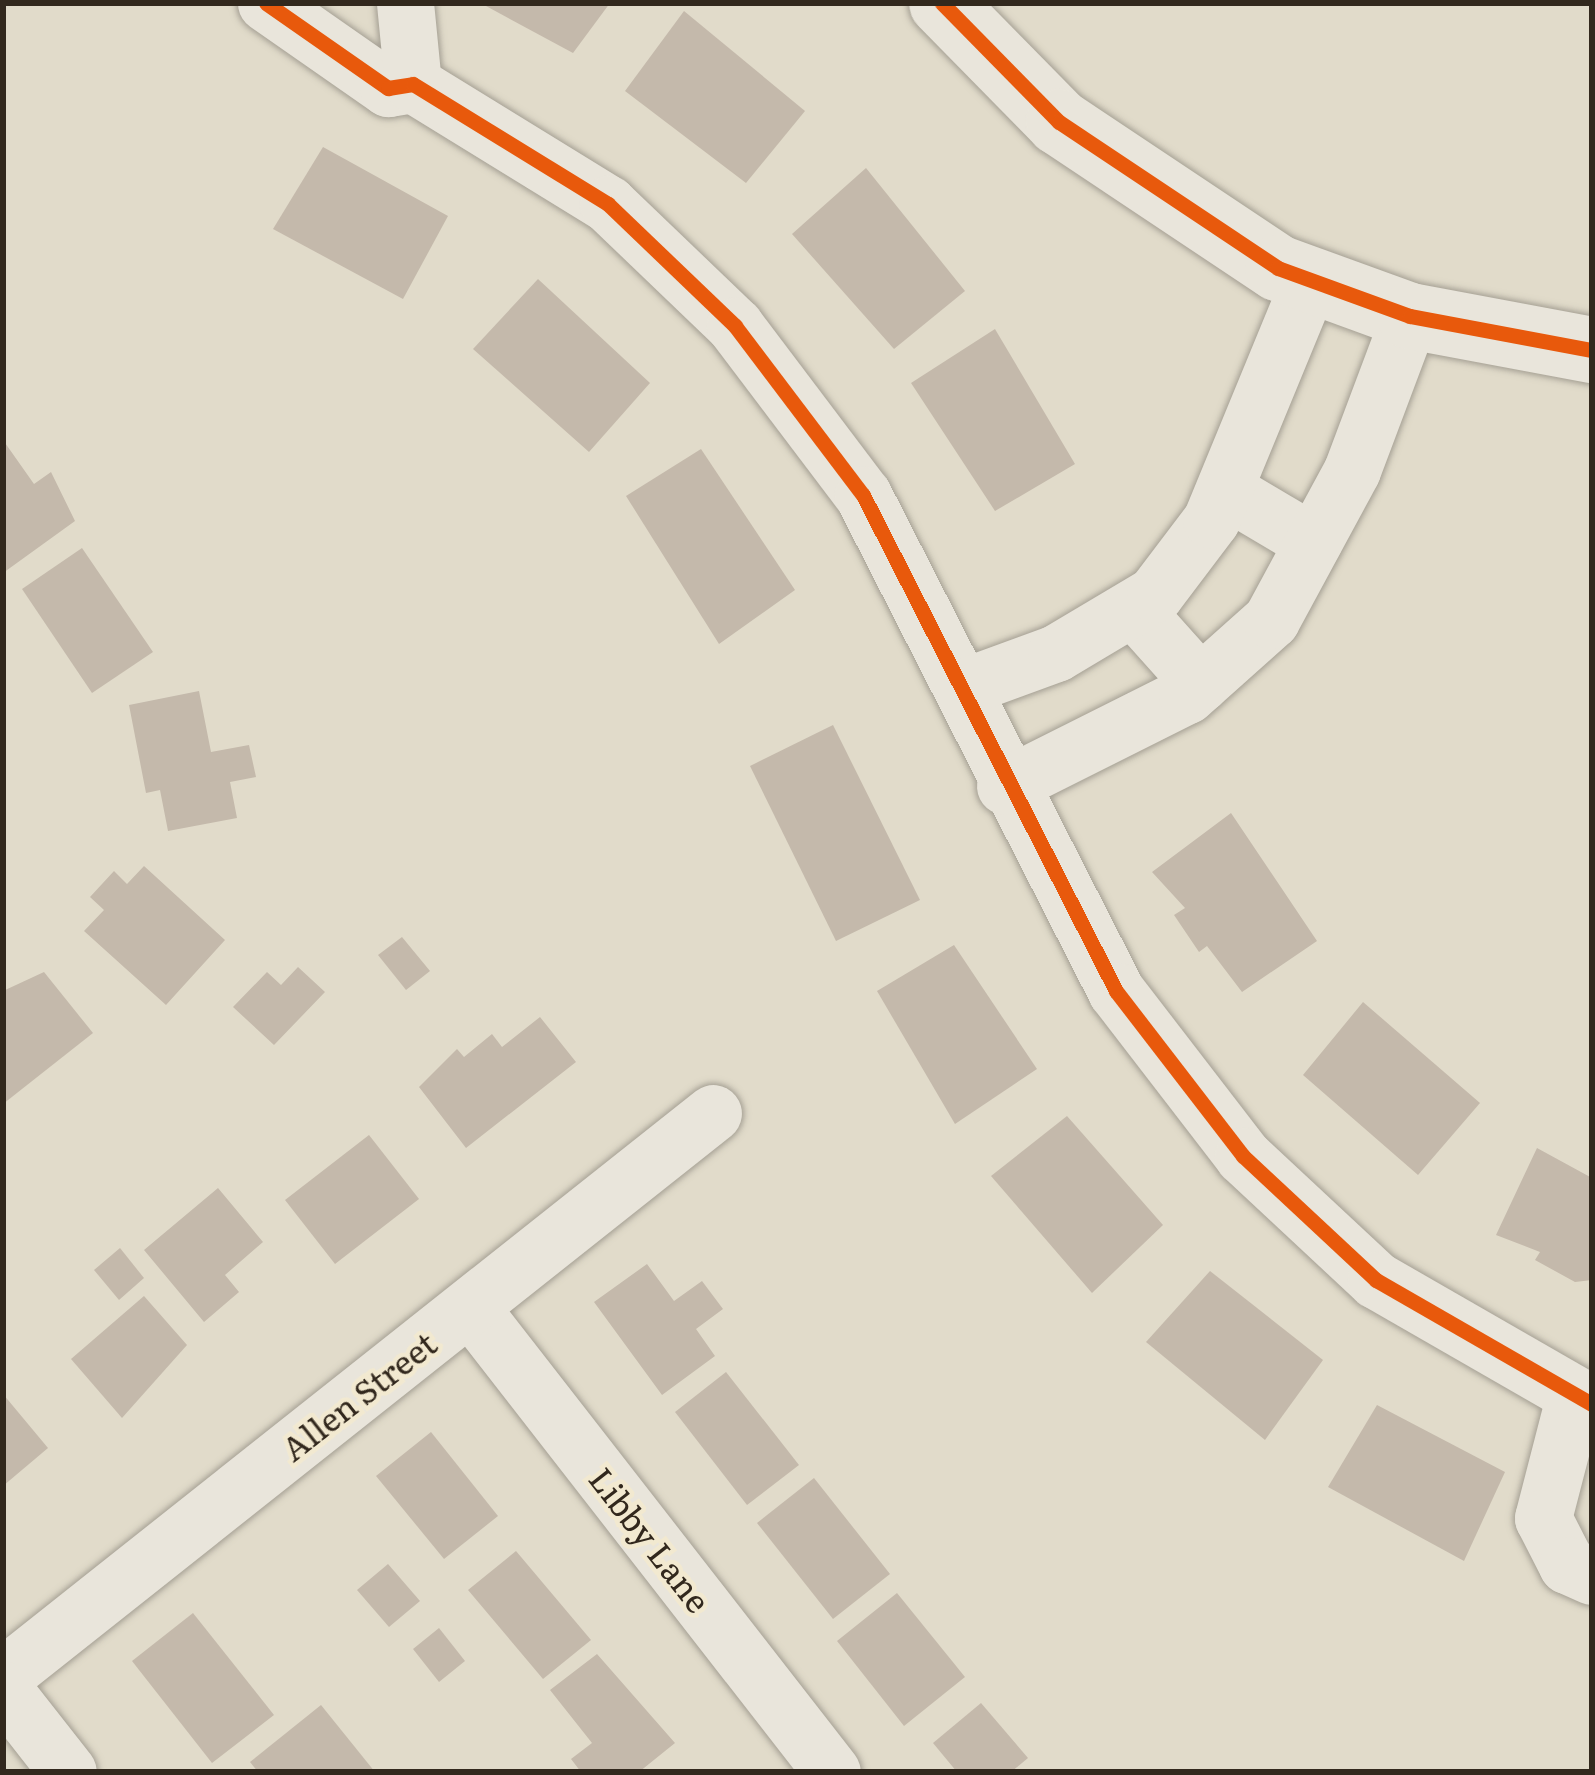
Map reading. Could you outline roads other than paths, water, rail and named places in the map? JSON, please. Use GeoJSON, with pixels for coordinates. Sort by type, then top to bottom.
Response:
{"type":"FeatureCollection","features":[{"type":"Feature","properties":{"kind":"street"},"geometry":{"type":"LineString","coordinates":[[266,3],[388,88],[413,84],[608,204],[735,326],[863,495],[963,687],[1005,786],[1116,991],[1243,1156],[1376,1280],[1583,1403],[1543,1517],[1567,1564],[1592,1576]]}},
{"type":"Feature","properties":{"kind":"street"},"geometry":{"type":"LineString","coordinates":[[405,3],[413,84]]}},
{"type":"Feature","properties":{"kind":"street"},"geometry":{"type":"LineString","coordinates":[[942,3],[1123,171],[1309,282],[1410,316],[1592,350]]}},
{"type":"Feature","properties":{"kind":"street"},"geometry":{"type":"LineString","coordinates":[[963,687],[1056,653],[1155,594],[1225,490],[1309,282]]}},
{"type":"Feature","properties":{"kind":"street"},"geometry":{"type":"LineString","coordinates":[[1005,786],[1200,683],[1271,620],[1313,542],[1410,316]]}},
{"type":"Feature","properties":{"kind":"street"},"geometry":{"type":"LineString","coordinates":[[1225,490],[1313,542]]}},
{"type":"Feature","properties":{"kind":"street"},"geometry":{"type":"LineString","coordinates":[[1133,608],[1200,683]]}},
{"type":"Feature","properties":{"kind":"street","name":"Allen Street"},"geometry":{"type":"LineString","coordinates":[[3,1676],[713,1113]]}},
{"type":"Feature","properties":{"kind":"street","name":"Libby Lane"},"geometry":{"type":"LineString","coordinates":[[470,1306],[832,1772]]}},
{"type":"Feature","properties":{"kind":"street"},"geometry":{"type":"LineString","coordinates":[[3,1690],[68,1772]]}}]}
